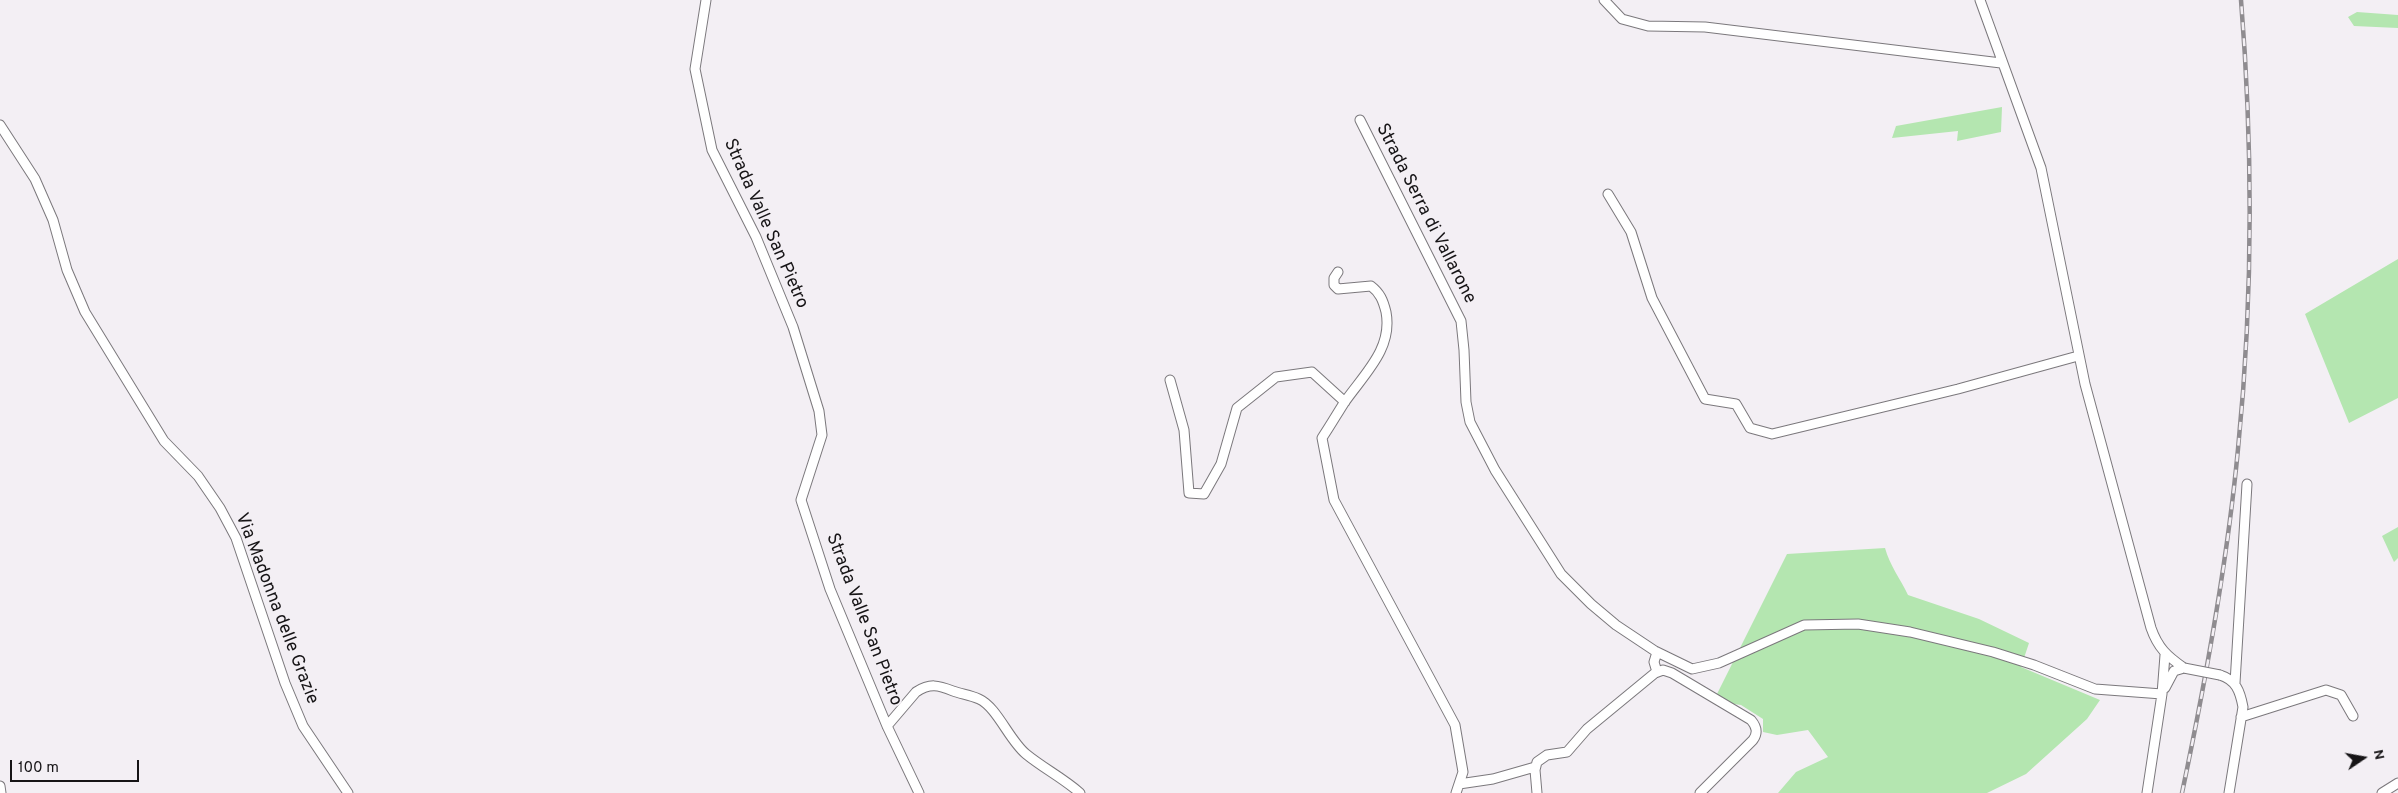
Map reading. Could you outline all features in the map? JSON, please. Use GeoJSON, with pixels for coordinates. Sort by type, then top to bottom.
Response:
{"type":"FeatureCollection","features":[{"type":"Feature","properties":{"kind":"street","name":"Strada Valle San Pietro"},"geometry":{"type":"LineString","coordinates":[[706,0],[695,69],[712,150],[764,255],[793,327],[819,411],[822,435],[801,500],[830,589],[887,726],[920,793]]}},
{"type":"Feature","properties":{"kind":"street"},"geometry":{"type":"LineString","coordinates":[[1604,0],[1622,19],[1648,26],[1705,27],[2001,63]]}},
{"type":"Feature","properties":{"kind":"street"},"geometry":{"type":"LineString","coordinates":[[1980,0],[2001,63],[2041,168],[2078,356],[2151,628],[2164,653],[2184,668],[2220,676],[2235,683]]}},
{"type":"Feature","properties":{"kind":"street","name":"Strada Serra di Vallarone"},"geometry":{"type":"LineString","coordinates":[[1360,120],[1460,320],[1464,350],[1466,402],[1475,434],[1495,470],[1561,574],[1616,626],[1657,652],[1692,669],[1707,667],[1804,626],[1858,624],[1910,632],[1992,652],[2034,665],[2095,690],[2162,694]]}},
{"type":"Feature","properties":{"kind":"street","name":"Via Madonna delle Grazie"},"geometry":{"type":"LineString","coordinates":[[0,125],[34,178],[52,220],[67,270],[85,312],[164,441],[198,476],[220,508],[236,538],[286,683],[303,726],[348,793]]}},
{"type":"Feature","properties":{"kind":"street"},"geometry":{"type":"LineString","coordinates":[[1608,194],[1631,232],[1652,298],[1705,398],[1736,404],[1750,428],[1772,434],[1958,389],[2078,356]]}},
{"type":"Feature","properties":{"kind":"street"},"geometry":{"type":"LineString","coordinates":[[1338,272],[1334,278],[1334,284],[1338,289],[1371,286],[1378,292],[1382,299],[1388,324],[1385,341],[1378,357],[1344,402],[1322,438],[1334,500],[1454,725],[1462,772],[1458,789],[1535,767],[1542,757],[1566,752],[1587,729],[1657,672],[1663,670],[1672,672],[1751,720],[1755,725],[1756,733],[1753,740],[1700,793]]}},
{"type":"Feature","properties":{"kind":"street"},"geometry":{"type":"LineString","coordinates":[[1170,380],[1184,430],[1189,493],[1204,494],[1221,464],[1237,408],[1276,377],[1312,372],[1344,402]]}},
{"type":"Feature","properties":{"kind":"street"},"geometry":{"type":"LineString","coordinates":[[2230,793],[2243,707],[2241,695],[2235,683],[2247,484]]}},
{"type":"Feature","properties":{"kind":"street"},"geometry":{"type":"LineString","coordinates":[[1657,652],[1654,662],[1657,672]]}},
{"type":"Feature","properties":{"kind":"street"},"geometry":{"type":"LineString","coordinates":[[2148,793],[2162,694],[2164,653]]}},
{"type":"Feature","properties":{"kind":"street"},"geometry":{"type":"LineString","coordinates":[[2162,694],[2174,671],[2184,668]]}},
{"type":"Feature","properties":{"kind":"street"},"geometry":{"type":"LineString","coordinates":[[887,726],[916,692],[923,687],[938,684],[980,699],[991,709],[1008,734],[1026,754],[1067,781],[1080,793]]}},
{"type":"Feature","properties":{"kind":"street"},"geometry":{"type":"LineString","coordinates":[[2241,717],[2326,690],[2341,694],[2352,716]]}},
{"type":"Feature","properties":{"kind":"street"},"geometry":{"type":"LineString","coordinates":[[1535,767],[1537,793]]}},
{"type":"Feature","properties":{"kind":"street"},"geometry":{"type":"LineString","coordinates":[[2382,793],[2398,783]]}},
{"type":"Feature","properties":{"kind":"street"},"geometry":{"type":"LineString","coordinates":[[0,786],[2,793]]}},
{"type":"Feature","properties":{"kind":"green space"},"geometry":{"type":"Polygon","coordinates":[[[2357,12],[2398,15],[2398,28],[2354,26],[2348,17],[2357,12]]]}},
{"type":"Feature","properties":{"kind":"green space"},"geometry":{"type":"Polygon","coordinates":[[[2002,107],[2001,132],[1957,141],[1958,131],[1892,138],[1896,126],[2002,107]]]}},
{"type":"Feature","properties":{"kind":"green space"},"geometry":{"type":"Polygon","coordinates":[[[2398,259],[2398,398],[2349,423],[2305,314],[2398,259]]]}},
{"type":"Feature","properties":{"kind":"green space"},"geometry":{"type":"Polygon","coordinates":[[[2398,527],[2398,558],[2394,562],[2382,536],[2398,527]]]}},
{"type":"Feature","properties":{"kind":"green space"},"geometry":{"type":"Polygon","coordinates":[[[1885,548],[1892,566],[1908,595],[1979,619],[2029,643],[2021,667],[2100,700],[2087,719],[2026,774],[1987,793],[1778,793],[1796,772],[1828,757],[1808,730],[1777,735],[1763,732],[1763,719],[1741,705],[1727,703],[1716,696],[1787,554],[1885,548]]]}},
{"type":"Feature","properties":{"kind":"railway"},"geometry":{"type":"LineString","coordinates":[[2182,793],[2222,579],[2243,393],[2250,225],[2248,112],[2241,0]]}}]}
